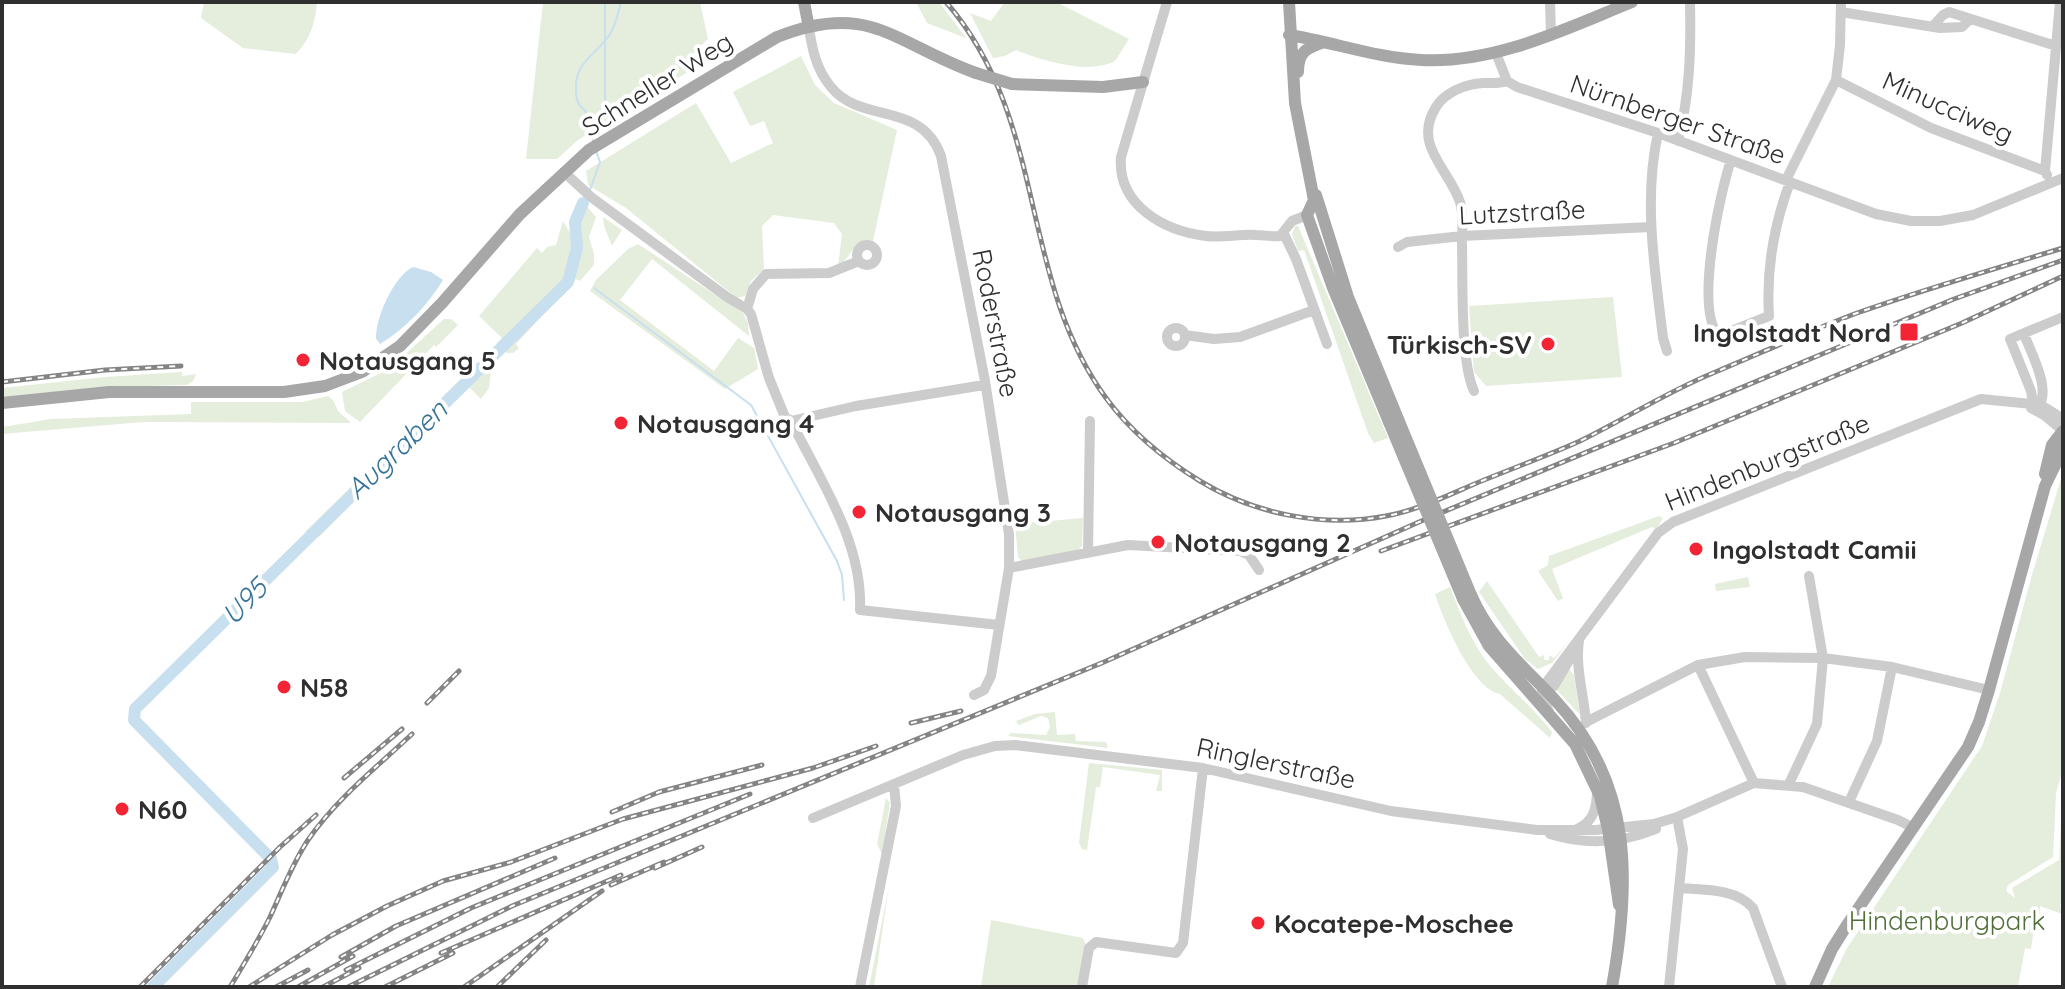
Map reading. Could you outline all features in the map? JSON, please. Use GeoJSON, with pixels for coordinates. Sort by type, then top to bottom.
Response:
{"type":"FeatureCollection","features":[{"type":"Feature","properties":{"kind":"main road"},"geometry":{"type":"LineString","coordinates":[[804,2],[808,23]]}},
{"type":"Feature","properties":{"kind":"main road"},"geometry":{"type":"LineString","coordinates":[[1291,2],[1298,124],[1314,200],[1307,215],[1333,288],[1394,421],[1482,638],[1575,744],[1618,833]]}},
{"type":"Feature","properties":{"kind":"main road"},"geometry":{"type":"LineString","coordinates":[[1291,35],[1418,60],[1447,60],[1496,53],[1551,35],[1632,2]]}},
{"type":"Feature","properties":{"kind":"main road","name":"Schneller Weg"},"geometry":{"type":"LineString","coordinates":[[2,403],[109,392],[284,392],[325,386],[362,372],[400,346],[520,214],[594,146],[777,37],[808,23],[842,19],[864,21],[900,34],[956,66],[1012,84],[1103,87],[1143,82]]}},
{"type":"Feature","properties":{"kind":"main road"},"geometry":{"type":"LineString","coordinates":[[1291,35],[1317,196],[1348,297],[1394,421]]}},
{"type":"Feature","properties":{"kind":"main road"},"geometry":{"type":"LineString","coordinates":[[1296,79],[1302,52],[1325,42]]}},
{"type":"Feature","properties":{"kind":"main road"},"geometry":{"type":"LineString","coordinates":[[1307,215],[1317,222],[1330,261],[1348,297]]}},
{"type":"Feature","properties":{"kind":"main road"},"geometry":{"type":"LineString","coordinates":[[1815,987],[1847,925],[1968,747],[1989,690],[2045,486],[2049,455],[2063,431]]}},
{"type":"Feature","properties":{"kind":"main road"},"geometry":{"type":"LineString","coordinates":[[2045,486],[2063,449]]}},
{"type":"Feature","properties":{"kind":"main road"},"geometry":{"type":"LineString","coordinates":[[1467,597],[1493,635],[1571,719],[1591,749],[1608,787],[1625,872],[1612,987]]}},
{"type":"Feature","properties":{"kind":"street"},"geometry":{"type":"LineString","coordinates":[[1167,2],[1121,157],[1123,186],[1131,199],[1163,223],[1195,235],[1276,237],[1284,234],[1292,221],[1307,215]]}},
{"type":"Feature","properties":{"kind":"street"},"geometry":{"type":"LineString","coordinates":[[1550,2],[1551,35]]}},
{"type":"Feature","properties":{"kind":"street"},"geometry":{"type":"LineString","coordinates":[[1678,141],[1687,105],[1690,2]]}},
{"type":"Feature","properties":{"kind":"street"},"geometry":{"type":"LineString","coordinates":[[2050,183],[2045,171],[2060,2]]}},
{"type":"Feature","properties":{"kind":"street"},"geometry":{"type":"LineString","coordinates":[[1731,160],[1719,202],[1711,250],[1711,305],[1714,331],[1719,336],[1769,316],[1768,289],[1777,215],[1788,181],[1836,80],[1841,7],[1934,25],[1947,12],[2056,46]]}},
{"type":"Feature","properties":{"kind":"street","name":"Roderstraße"},"geometry":{"type":"LineString","coordinates":[[808,23],[815,60],[832,89],[861,106],[916,124],[933,135],[942,160],[1009,534],[1009,568],[991,676],[984,690],[974,695]]}},
{"type":"Feature","properties":{"kind":"street"},"geometry":{"type":"LineString","coordinates":[[1474,391],[1466,354],[1460,203],[1428,144],[1430,120],[1437,105],[1449,94],[1465,86],[1507,81],[1496,53]]}},
{"type":"Feature","properties":{"kind":"street","name":"Minucciweg"},"geometry":{"type":"LineString","coordinates":[[1836,80],[1941,133],[2045,171]]}},
{"type":"Feature","properties":{"kind":"street","name":"Nürnberger Straße"},"geometry":{"type":"LineString","coordinates":[[1507,81],[1876,214],[1927,222],[1973,215],[2063,178]]}},
{"type":"Feature","properties":{"kind":"street"},"geometry":{"type":"LineString","coordinates":[[1658,133],[1651,175],[1651,227],[1667,351]]}},
{"type":"Feature","properties":{"kind":"street"},"geometry":{"type":"LineString","coordinates":[[558,176],[588,194],[751,314],[769,378],[785,417],[791,421],[846,533],[857,564],[860,610],[999,625]]}},
{"type":"Feature","properties":{"kind":"street","name":"Lutzstraße"},"geometry":{"type":"LineString","coordinates":[[1398,247],[1407,242],[1462,236],[1651,227]]}},
{"type":"Feature","properties":{"kind":"street"},"geometry":{"type":"LineString","coordinates":[[1284,234],[1327,344]]}},
{"type":"Feature","properties":{"kind":"street"},"geometry":{"type":"LineString","coordinates":[[747,309],[753,289],[766,274],[829,273],[859,261]]}},
{"type":"Feature","properties":{"kind":"street"},"geometry":{"type":"LineString","coordinates":[[1185,335],[1214,339],[1240,337],[1314,310]]}},
{"type":"Feature","properties":{"kind":"street"},"geometry":{"type":"LineString","coordinates":[[2063,317],[2010,339],[2036,405],[2063,431]]}},
{"type":"Feature","properties":{"kind":"street"},"geometry":{"type":"LineString","coordinates":[[2024,334],[2042,389],[2036,405]]}},
{"type":"Feature","properties":{"kind":"street"},"geometry":{"type":"LineString","coordinates":[[791,421],[856,406],[984,385]]}},
{"type":"Feature","properties":{"kind":"street","name":"Hindenburgstraße"},"geometry":{"type":"LineString","coordinates":[[1545,690],[1546,683],[1666,527],[1973,403],[2036,405],[2063,419]]}},
{"type":"Feature","properties":{"kind":"street"},"geometry":{"type":"LineString","coordinates":[[1088,553],[1090,421]]}},
{"type":"Feature","properties":{"kind":"street"},"geometry":{"type":"LineString","coordinates":[[1009,568],[1128,545],[1226,548],[1249,555],[1259,570]]}},
{"type":"Feature","properties":{"kind":"street"},"geometry":{"type":"LineString","coordinates":[[1789,784],[1817,724],[1823,658],[1809,576]]}},
{"type":"Feature","properties":{"kind":"street"},"geometry":{"type":"LineString","coordinates":[[1579,640],[1577,665],[1591,749]]}},
{"type":"Feature","properties":{"kind":"street","name":"Hindenburgstraße"},"geometry":{"type":"LineString","coordinates":[[1545,690],[1557,683],[1579,640]]}},
{"type":"Feature","properties":{"kind":"street"},"geometry":{"type":"LineString","coordinates":[[1586,722],[1698,665],[1745,657],[1823,658],[1892,667],[1989,690]]}},
{"type":"Feature","properties":{"kind":"street"},"geometry":{"type":"LineString","coordinates":[[1526,672],[1545,673],[1562,662]]}},
{"type":"Feature","properties":{"kind":"street"},"geometry":{"type":"LineString","coordinates":[[1698,665],[1754,783]]}},
{"type":"Feature","properties":{"kind":"street"},"geometry":{"type":"LineString","coordinates":[[1849,802],[1877,741],[1892,667]]}},
{"type":"Feature","properties":{"kind":"street"},"geometry":{"type":"LineString","coordinates":[[1527,689],[1545,690],[1544,699],[1550,712]]}},
{"type":"Feature","properties":{"kind":"street"},"geometry":{"type":"LineString","coordinates":[[1585,705],[1593,710],[1605,710]]}},
{"type":"Feature","properties":{"kind":"street","name":"Ringlerstraße"},"geometry":{"type":"LineString","coordinates":[[813,818],[963,755],[1004,745],[1054,748],[1203,768],[1391,811],[1537,830],[1618,833]]}},
{"type":"Feature","properties":{"kind":"street"},"geometry":{"type":"LineString","coordinates":[[1082,987],[1092,943],[1176,953],[1180,950],[1203,768]]}},
{"type":"Feature","properties":{"kind":"street","name":"Ringlerstraße"},"geometry":{"type":"LineString","coordinates":[[1537,830],[1573,839],[1655,829],[1754,783],[1803,787],[1914,828]]}},
{"type":"Feature","properties":{"kind":"street"},"geometry":{"type":"LineString","coordinates":[[860,987],[896,806],[894,785]]}},
{"type":"Feature","properties":{"kind":"street"},"geometry":{"type":"LineString","coordinates":[[1572,831],[1584,826],[1594,814],[1597,788]]}},
{"type":"Feature","properties":{"kind":"street"},"geometry":{"type":"LineString","coordinates":[[1669,987],[1683,849],[1677,817]]}},
{"type":"Feature","properties":{"kind":"street"},"geometry":{"type":"LineString","coordinates":[[1679,888],[1724,892],[1747,901],[1753,908],[1782,987]]}},
{"type":"Feature","properties":{"kind":"green space"},"geometry":{"type":"Polygon","coordinates":[[[204,2],[317,2],[311,30],[296,54],[243,48],[201,18],[204,2]]]}},
{"type":"Feature","properties":{"kind":"green space"},"geometry":{"type":"Polygon","coordinates":[[[543,2],[700,2],[708,39],[698,49],[704,62],[578,140],[557,159],[526,159],[543,2]]]}},
{"type":"Feature","properties":{"kind":"green space"},"geometry":{"type":"Polygon","coordinates":[[[916,2],[939,2],[966,38],[927,23],[916,2]]]}},
{"type":"Feature","properties":{"kind":"green space"},"geometry":{"type":"Polygon","coordinates":[[[1005,2],[1056,2],[1129,39],[1115,61],[1092,67],[1052,62],[1016,50],[993,58],[970,13],[991,21],[1005,2]]]}},
{"type":"Feature","properties":{"kind":"green space"},"geometry":{"type":"Polygon","coordinates":[[[801,56],[815,85],[834,103],[897,130],[873,241],[857,244],[838,267],[842,234],[834,223],[773,215],[762,226],[764,269],[751,281],[745,296],[737,298],[626,208],[588,185],[586,171],[696,103],[731,163],[773,143],[764,121],[750,126],[733,92],[801,56]]]}},
{"type":"Feature","properties":{"kind":"green space"},"geometry":{"type":"Polygon","coordinates":[[[585,204],[596,217],[589,237],[594,265],[580,281],[576,279],[516,344],[519,348],[507,353],[497,343],[502,338],[479,316],[537,248],[542,253],[547,247],[556,245],[563,221],[577,245],[577,221],[585,204]]]}},
{"type":"Feature","properties":{"kind":"green space"},"geometry":{"type":"Polygon","coordinates":[[[603,217],[622,230],[612,246],[604,226],[603,217]]]}},
{"type":"Feature","properties":{"kind":"green space"},"geometry":{"type":"Polygon","coordinates":[[[1298,226],[1388,438],[1374,443],[1368,433],[1304,250],[1298,251],[1292,234],[1298,226]]]}},
{"type":"Feature","properties":{"kind":"green space"},"geometry":{"type":"Polygon","coordinates":[[[638,244],[743,313],[749,336],[652,259],[620,300],[714,371],[738,338],[754,348],[758,369],[725,389],[590,291],[596,280],[628,249],[638,244]]]}},
{"type":"Feature","properties":{"kind":"green space","name":"Türkisch-SV"},"geometry":{"type":"Polygon","coordinates":[[[1613,297],[1622,377],[1486,386],[1474,372],[1469,306],[1613,297]]]}},
{"type":"Feature","properties":{"kind":"green space"},"geometry":{"type":"Polygon","coordinates":[[[444,319],[451,319],[458,325],[436,347],[434,345],[360,422],[345,411],[342,392],[389,369],[444,319]]]}},
{"type":"Feature","properties":{"kind":"green space"},"geometry":{"type":"Polygon","coordinates":[[[482,358],[491,371],[489,388],[481,399],[469,387],[319,537],[315,533],[310,537],[305,532],[482,358]]]}},
{"type":"Feature","properties":{"kind":"green space"},"geometry":{"type":"Polygon","coordinates":[[[182,372],[182,376],[196,374],[193,381],[187,385],[100,387],[2,398],[2,388],[182,372]]]}},
{"type":"Feature","properties":{"kind":"green space"},"geometry":{"type":"Polygon","coordinates":[[[328,396],[351,423],[143,422],[2,434],[2,427],[51,419],[191,414],[191,402],[303,402],[328,396]]]}},
{"type":"Feature","properties":{"kind":"green space","name":"Hindenburgpark"},"geometry":{"type":"Polygon","coordinates":[[[2063,472],[2063,769],[2056,793],[2053,857],[2008,885],[2006,891],[2015,898],[2012,888],[2059,860],[2063,781],[2062,914],[2040,906],[2040,921],[2035,920],[2031,949],[2025,948],[2018,987],[1828,987],[1847,948],[1982,746],[2063,472]]]}},
{"type":"Feature","properties":{"kind":"green space"},"geometry":{"type":"Polygon","coordinates":[[[1659,516],[1663,518],[1656,530],[1652,527],[1552,569],[1563,598],[1558,601],[1538,571],[1548,565],[1549,556],[1659,516]]]}},
{"type":"Feature","properties":{"kind":"green space"},"geometry":{"type":"Polygon","coordinates":[[[1083,518],[1082,546],[1076,552],[1022,561],[1018,557],[1015,524],[1083,518]]]}},
{"type":"Feature","properties":{"kind":"green space"},"geometry":{"type":"Polygon","coordinates":[[[1748,577],[1750,587],[1716,591],[1715,584],[1748,577]]]}},
{"type":"Feature","properties":{"kind":"green space"},"geometry":{"type":"Polygon","coordinates":[[[1487,581],[1539,657],[1544,655],[1544,660],[1549,660],[1549,655],[1554,658],[1570,640],[1552,663],[1538,669],[1525,659],[1479,592],[1487,581]]]}},
{"type":"Feature","properties":{"kind":"green space"},"geometry":{"type":"Polygon","coordinates":[[[1450,587],[1481,653],[1545,723],[1552,732],[1550,738],[1500,694],[1489,689],[1469,667],[1435,594],[1450,587]]]}},
{"type":"Feature","properties":{"kind":"green space"},"geometry":{"type":"Polygon","coordinates":[[[1569,669],[1574,675],[1580,715],[1556,689],[1569,669]]]}},
{"type":"Feature","properties":{"kind":"green space"},"geometry":{"type":"Polygon","coordinates":[[[1055,712],[1057,735],[1075,734],[1076,741],[1106,742],[1108,748],[1008,736],[1011,733],[1046,735],[1050,727],[1048,718],[1041,716],[1019,725],[1016,721],[1035,714],[1055,712]]]}},
{"type":"Feature","properties":{"kind":"green space"},"geometry":{"type":"Polygon","coordinates":[[[1089,763],[1162,770],[1162,791],[1156,791],[1160,775],[1103,767],[1100,787],[1096,787],[1087,850],[1082,849],[1079,843],[1089,763]]]}},
{"type":"Feature","properties":{"kind":"green space"},"geometry":{"type":"Polygon","coordinates":[[[886,798],[890,803],[882,854],[877,844],[886,798]]]}},
{"type":"Feature","properties":{"kind":"green space"},"geometry":{"type":"Polygon","coordinates":[[[889,886],[874,987],[869,987],[889,886]]]}},
{"type":"Feature","properties":{"kind":"green space"},"geometry":{"type":"Polygon","coordinates":[[[991,920],[1083,938],[1086,945],[1079,987],[981,987],[991,920]]]}},
{"type":"Feature","properties":{"kind":"water"},"geometry":{"type":"Polygon","coordinates":[[[413,267],[431,272],[443,280],[415,316],[380,344],[376,339],[382,309],[399,279],[413,267]]]}},
{"type":"Feature","properties":{"kind":"waterway","name":"Augraben"},"geometry":{"type":"LineString","coordinates":[[605,2],[605,108]]}},
{"type":"Feature","properties":{"kind":"waterway","name":"Augraben"},"geometry":{"type":"LineString","coordinates":[[593,141],[585,110],[577,98],[577,79],[582,66],[610,34],[621,2]]}},
{"type":"Feature","properties":{"kind":"waterway","name":"Augraben"},"geometry":{"type":"LineString","coordinates":[[590,190],[600,162],[596,151]]}},
{"type":"Feature","properties":{"kind":"waterway","name":"Augraben"},"geometry":{"type":"LineString","coordinates":[[501,347],[568,282],[577,248],[575,222],[585,200]]}},
{"type":"Feature","properties":{"kind":"waterway","name":"U95"},"geometry":{"type":"LineString","coordinates":[[153,987],[273,867],[271,859],[134,720],[135,709],[568,282],[577,248],[575,222],[583,203]]}},
{"type":"Feature","properties":{"kind":"waterway"},"geometry":{"type":"LineString","coordinates":[[594,288],[751,405],[837,561],[842,575],[844,600]]}},
{"type":"Feature","properties":{"kind":"waterway","name":"Augraben"},"geometry":{"type":"LineString","coordinates":[[306,536],[486,362]]}},
{"type":"Feature","properties":{"kind":"railway"},"geometry":{"type":"LineString","coordinates":[[946,2],[979,48],[1002,97],[1058,301],[1078,351],[1106,398],[1137,433],[1187,473],[1221,492],[1266,510],[1338,520],[1386,516],[1424,505],[1580,441],[1696,380],[1821,327],[1908,296],[2063,248]]}},
{"type":"Feature","properties":{"kind":"railway"},"geometry":{"type":"LineString","coordinates":[[348,987],[512,906],[1104,662],[1419,522],[1954,299],[2063,260]]}},
{"type":"Feature","properties":{"kind":"railway"},"geometry":{"type":"LineString","coordinates":[[1381,551],[1674,443],[1962,323],[2063,276]]}},
{"type":"Feature","properties":{"kind":"railway"},"geometry":{"type":"LineString","coordinates":[[2,382],[105,370],[181,366]]}},
{"type":"Feature","properties":{"kind":"railway"},"geometry":{"type":"LineString","coordinates":[[427,703],[459,671]]}},
{"type":"Feature","properties":{"kind":"railway"},"geometry":{"type":"LineString","coordinates":[[911,723],[961,711]]}},
{"type":"Feature","properties":{"kind":"railway"},"geometry":{"type":"LineString","coordinates":[[344,778],[402,729]]}},
{"type":"Feature","properties":{"kind":"railway"},"geometry":{"type":"LineString","coordinates":[[230,987],[308,840],[344,797],[412,734]]}},
{"type":"Feature","properties":{"kind":"railway"},"geometry":{"type":"LineString","coordinates":[[249,987],[332,935],[443,881],[511,862],[623,819],[813,768],[876,746]]}},
{"type":"Feature","properties":{"kind":"railway"},"geometry":{"type":"LineString","coordinates":[[612,812],[659,792],[762,765]]}},
{"type":"Feature","properties":{"kind":"railway"},"geometry":{"type":"LineString","coordinates":[[346,970],[471,908],[750,794]]}},
{"type":"Feature","properties":{"kind":"railway"},"geometry":{"type":"LineString","coordinates":[[140,987],[316,815]]}},
{"type":"Feature","properties":{"kind":"railway"},"geometry":{"type":"LineString","coordinates":[[655,868],[702,847]]}},
{"type":"Feature","properties":{"kind":"railway"},"geometry":{"type":"LineString","coordinates":[[341,957],[396,926],[555,858]]}},
{"type":"Feature","properties":{"kind":"railway"},"geometry":{"type":"LineString","coordinates":[[611,885],[664,862]]}},
{"type":"Feature","properties":{"kind":"railway"},"geometry":{"type":"LineString","coordinates":[[441,953],[621,875]]}},
{"type":"Feature","properties":{"kind":"railway"},"geometry":{"type":"LineString","coordinates":[[464,987],[602,891]]}},
{"type":"Feature","properties":{"kind":"railway"},"geometry":{"type":"LineString","coordinates":[[497,987],[546,940]]}},
{"type":"Feature","properties":{"kind":"railway"},"geometry":{"type":"LineString","coordinates":[[385,987],[453,953]]}},
{"type":"Feature","properties":{"kind":"railway"},"geometry":{"type":"LineString","coordinates":[[298,987],[353,956]]}},
{"type":"Feature","properties":{"kind":"railway"},"geometry":{"type":"LineString","coordinates":[[323,987],[359,968]]}},
{"type":"Feature","properties":{"kind":"railway"},"geometry":{"type":"LineString","coordinates":[[276,987],[308,970]]}},
{"type":"Feature","properties":{"kind":"place","name":"Ingolstadt Nord"},"geometry":{"type":"Point","coordinates":[1909,332]}},
{"type":"Feature","properties":{"kind":"place","name":"Türkisch-SV"},"geometry":{"type":"Point","coordinates":[1548,344]}},
{"type":"Feature","properties":{"kind":"place","name":"Notausgang 5"},"geometry":{"type":"Point","coordinates":[303,360]}},
{"type":"Feature","properties":{"kind":"place","name":"Notausgang 4"},"geometry":{"type":"Point","coordinates":[621,423]}},
{"type":"Feature","properties":{"kind":"place","name":"Notausgang 3"},"geometry":{"type":"Point","coordinates":[859,512]}},
{"type":"Feature","properties":{"kind":"place","name":"Notausgang 2"},"geometry":{"type":"Point","coordinates":[1158,542]}},
{"type":"Feature","properties":{"kind":"place","name":"Ingolstadt Camii"},"geometry":{"type":"Point","coordinates":[1696,549]}},
{"type":"Feature","properties":{"kind":"place","name":"N58"},"geometry":{"type":"Point","coordinates":[284,687]}},
{"type":"Feature","properties":{"kind":"place","name":"N60"},"geometry":{"type":"Point","coordinates":[122,809]}},
{"type":"Feature","properties":{"kind":"place","name":"Kocatepe-Moschee"},"geometry":{"type":"Point","coordinates":[1258,923]}}]}
